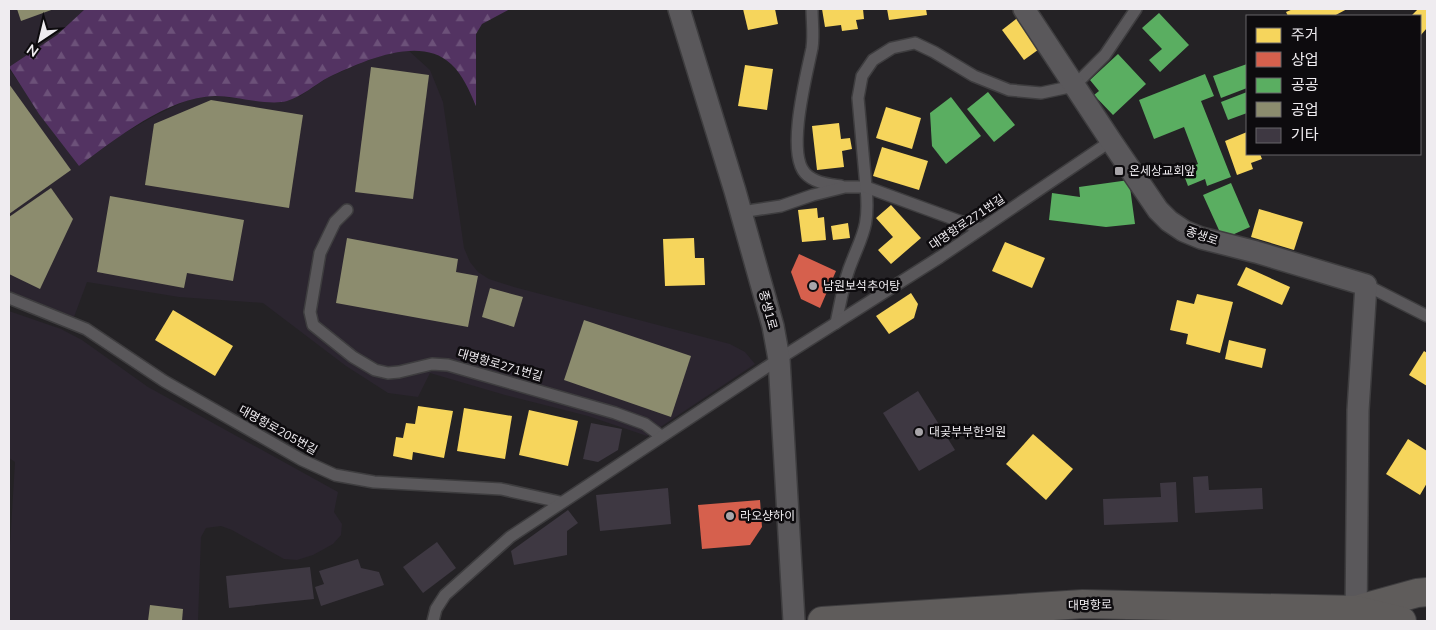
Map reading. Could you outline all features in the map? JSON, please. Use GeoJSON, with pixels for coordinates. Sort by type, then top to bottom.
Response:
{"type":"FeatureCollection","features":[{"type":"Feature","properties":{"kind":"main road","name":"대명항로"},"geometry":{"type":"LineString","coordinates":[[1357,615],[1417,593],[1427,592]]}},
{"type":"Feature","properties":{"kind":"main road","name":"대명항로"},"geometry":{"type":"LineString","coordinates":[[822,621],[1082,604],[1357,615],[1402,621]]}},
{"type":"Feature","properties":{"kind":"street","name":"종생1로"},"geometry":{"type":"LineString","coordinates":[[679,9],[741,212],[773,326],[779,359],[794,621]]}},
{"type":"Feature","properties":{"kind":"street","name":"종생로"},"geometry":{"type":"LineString","coordinates":[[1024,9],[1158,210],[1184,232],[1366,285]]}},
{"type":"Feature","properties":{"kind":"street"},"geometry":{"type":"LineString","coordinates":[[1357,615],[1358,410],[1366,285]]}},
{"type":"Feature","properties":{"kind":"lane"},"geometry":{"type":"LineString","coordinates":[[812,9],[812,46],[802,88],[799,158],[804,172],[817,181],[845,188]]}},
{"type":"Feature","properties":{"kind":"lane"},"geometry":{"type":"LineString","coordinates":[[836,323],[848,271],[866,230],[868,209],[858,98],[862,76],[874,60],[892,48],[915,43],[974,76],[1009,90],[1041,93],[1074,86],[1104,55],[1136,9]]}},
{"type":"Feature","properties":{"kind":"lane","name":"대명항로271번길"},"geometry":{"type":"LineString","coordinates":[[433,621],[436,609],[445,595],[510,537],[560,502],[981,229],[1111,141]]}},
{"type":"Feature","properties":{"kind":"lane"},"geometry":{"type":"LineString","coordinates":[[741,212],[781,206],[813,195],[845,188],[866,187],[981,229]]}},
{"type":"Feature","properties":{"kind":"lane","name":"대명항로271번길"},"geometry":{"type":"LineString","coordinates":[[347,210],[335,222],[320,253],[310,312],[313,325],[354,357],[375,370],[388,373],[432,364],[448,365],[615,413],[645,424],[661,436]]}},
{"type":"Feature","properties":{"kind":"lane","name":"종생로"},"geometry":{"type":"LineString","coordinates":[[1366,285],[1427,316]]}},
{"type":"Feature","properties":{"kind":"lane","name":"대명항로205번길"},"geometry":{"type":"LineString","coordinates":[[9,298],[86,329],[164,381],[302,460],[335,475],[374,482],[501,489],[560,502]]}},
{"type":"Feature","properties":{"kind":"shaded area"},"geometry":{"type":"Polygon","coordinates":[[[9,9],[85,9],[57,35],[9,67],[9,9]]]}},
{"type":"Feature","properties":{"kind":"shaded area"},"geometry":{"type":"Polygon","coordinates":[[[408,50],[430,70],[443,102],[464,248],[470,262],[478,272],[489,279],[514,287],[730,344],[745,352],[755,364],[647,436],[588,416],[505,395],[430,373],[418,397],[388,393],[346,366],[263,303],[179,297],[87,282],[74,317],[9,291],[9,69],[79,166],[121,135],[156,115],[190,99],[213,96],[260,100],[300,96],[327,78],[361,63],[386,54],[408,50]]]}},
{"type":"Feature","properties":{"kind":"shaded area"},"geometry":{"type":"Polygon","coordinates":[[[9,311],[61,329],[82,340],[148,387],[338,492],[334,512],[342,524],[341,535],[333,544],[313,555],[297,560],[284,559],[232,530],[221,526],[206,528],[201,537],[198,621],[9,621],[9,562],[15,462],[9,458],[9,311]]]}},
{"type":"Feature","properties":{"kind":"green space"},"geometry":{"type":"Polygon","coordinates":[[[85,9],[510,9],[482,24],[476,34],[476,106],[462,78],[451,64],[438,55],[423,51],[407,51],[373,58],[357,64],[329,77],[287,101],[261,102],[215,96],[197,98],[179,104],[143,121],[79,166],[39,114],[9,67],[57,35],[85,9]]]}},
{"type":"Feature","properties":{"kind":"building: 주거"},"geometry":{"type":"Polygon","coordinates":[[[743,9],[775,9],[778,24],[748,30],[743,9]]]}},
{"type":"Feature","properties":{"kind":"building: 주거"},"geometry":{"type":"Polygon","coordinates":[[[822,9],[863,9],[864,19],[856,20],[858,29],[842,31],[841,25],[825,27],[822,9]]]}},
{"type":"Feature","properties":{"kind":"building: 주거"},"geometry":{"type":"Polygon","coordinates":[[[887,9],[926,9],[927,15],[889,20],[887,9]]]}},
{"type":"Feature","properties":{"kind":"building: 주거"},"geometry":{"type":"Polygon","coordinates":[[[1293,9],[1347,9],[1336,15],[1288,15],[1286,12],[1293,9]]]}},
{"type":"Feature","properties":{"kind":"building: 주거"},"geometry":{"type":"Polygon","coordinates":[[[1418,9],[1427,9],[1427,28],[1421,35],[1421,15],[1412,15],[1418,9]]]}},
{"type":"Feature","properties":{"kind":"building: 주거"},"geometry":{"type":"Polygon","coordinates":[[[1020,16],[1042,47],[1024,60],[1002,30],[1020,16]]]}},
{"type":"Feature","properties":{"kind":"building: 주거"},"geometry":{"type":"Polygon","coordinates":[[[745,65],[773,69],[767,110],[738,106],[745,65]]]}},
{"type":"Feature","properties":{"kind":"building: 주거"},"geometry":{"type":"Polygon","coordinates":[[[886,107],[921,118],[912,149],[876,138],[886,107]]]}},
{"type":"Feature","properties":{"kind":"building: 주거"},"geometry":{"type":"Polygon","coordinates":[[[839,123],[841,139],[850,138],[852,149],[842,151],[844,167],[817,170],[812,126],[839,123]]]}},
{"type":"Feature","properties":{"kind":"building: 주거"},"geometry":{"type":"Polygon","coordinates":[[[1246,132],[1246,155],[1260,155],[1262,159],[1251,163],[1253,169],[1237,175],[1225,141],[1246,132]]]}},
{"type":"Feature","properties":{"kind":"building: 주거"},"geometry":{"type":"Polygon","coordinates":[[[882,147],[928,161],[919,190],[873,176],[882,147]]]}},
{"type":"Feature","properties":{"kind":"building: 주거"},"geometry":{"type":"Polygon","coordinates":[[[891,205],[921,238],[891,264],[878,250],[893,237],[876,218],[891,205]]]}},
{"type":"Feature","properties":{"kind":"building: 주거"},"geometry":{"type":"Polygon","coordinates":[[[817,208],[818,218],[824,217],[826,240],[802,242],[798,210],[817,208]]]}},
{"type":"Feature","properties":{"kind":"building: 주거"},"geometry":{"type":"Polygon","coordinates":[[[1259,209],[1303,222],[1294,250],[1251,237],[1259,209]]]}},
{"type":"Feature","properties":{"kind":"building: 주거"},"geometry":{"type":"Polygon","coordinates":[[[848,223],[850,238],[833,240],[831,226],[848,223]]]}},
{"type":"Feature","properties":{"kind":"building: 주거"},"geometry":{"type":"Polygon","coordinates":[[[694,238],[695,258],[704,258],[705,285],[665,286],[663,239],[694,238]]]}},
{"type":"Feature","properties":{"kind":"building: 주거"},"geometry":{"type":"Polygon","coordinates":[[[1005,242],[1045,258],[1032,288],[992,271],[1005,242]]]}},
{"type":"Feature","properties":{"kind":"building: 주거"},"geometry":{"type":"Polygon","coordinates":[[[1246,267],[1290,287],[1282,305],[1237,285],[1246,267]]]}},
{"type":"Feature","properties":{"kind":"building: 주거"},"geometry":{"type":"Polygon","coordinates":[[[911,293],[918,304],[914,318],[889,334],[876,316],[911,293]]]}},
{"type":"Feature","properties":{"kind":"building: 주거"},"geometry":{"type":"Polygon","coordinates":[[[1197,294],[1233,302],[1220,353],[1186,344],[1188,334],[1170,330],[1177,300],[1194,304],[1197,294]]]}},
{"type":"Feature","properties":{"kind":"building: 주거"},"geometry":{"type":"Polygon","coordinates":[[[173,310],[233,346],[215,376],[155,340],[173,310]]]}},
{"type":"Feature","properties":{"kind":"building: 주거"},"geometry":{"type":"Polygon","coordinates":[[[1229,340],[1266,349],[1262,368],[1225,359],[1229,340]]]}},
{"type":"Feature","properties":{"kind":"building: 주거"},"geometry":{"type":"Polygon","coordinates":[[[1424,351],[1427,353],[1427,386],[1409,375],[1424,351]]]}},
{"type":"Feature","properties":{"kind":"building: 주거"},"geometry":{"type":"Polygon","coordinates":[[[418,406],[453,411],[444,458],[413,452],[412,460],[393,456],[396,437],[403,438],[406,423],[415,424],[418,406]]]}},
{"type":"Feature","properties":{"kind":"building: 주거"},"geometry":{"type":"Polygon","coordinates":[[[464,408],[512,416],[505,459],[457,451],[464,408]]]}},
{"type":"Feature","properties":{"kind":"building: 주거"},"geometry":{"type":"Polygon","coordinates":[[[529,410],[578,421],[568,466],[519,455],[529,410]]]}},
{"type":"Feature","properties":{"kind":"building: 주거"},"geometry":{"type":"Polygon","coordinates":[[[1033,434],[1073,469],[1046,500],[1006,464],[1033,434]]]}},
{"type":"Feature","properties":{"kind":"building: 주거"},"geometry":{"type":"Polygon","coordinates":[[[1408,439],[1427,451],[1427,483],[1420,495],[1386,474],[1408,439]]]}},
{"type":"Feature","properties":{"kind":"building: 상업","name":"남원보석추어탕"},"geometry":{"type":"Polygon","coordinates":[[[799,254],[836,271],[820,308],[801,299],[791,272],[799,254]]]}},
{"type":"Feature","properties":{"kind":"building: 상업","name":"라오샹하이"},"geometry":{"type":"Polygon","coordinates":[[[760,500],[762,527],[750,545],[702,549],[698,505],[760,500]]]}},
{"type":"Feature","properties":{"kind":"building: 공공"},"geometry":{"type":"Polygon","coordinates":[[[1159,13],[1189,45],[1160,72],[1149,60],[1162,49],[1142,28],[1159,13]]]}},
{"type":"Feature","properties":{"kind":"building: 공공"},"geometry":{"type":"Polygon","coordinates":[[[1118,54],[1146,84],[1113,115],[1094,95],[1099,91],[1090,80],[1118,54]]]}},
{"type":"Feature","properties":{"kind":"building: 공공"},"geometry":{"type":"Polygon","coordinates":[[[1246,64],[1246,88],[1221,98],[1213,76],[1246,64]]]}},
{"type":"Feature","properties":{"kind":"building: 공공"},"geometry":{"type":"Polygon","coordinates":[[[1205,74],[1214,96],[1201,101],[1231,177],[1207,186],[1205,179],[1188,186],[1182,170],[1198,164],[1184,127],[1154,139],[1139,100],[1205,74]]]}},
{"type":"Feature","properties":{"kind":"building: 공공"},"geometry":{"type":"Polygon","coordinates":[[[988,92],[1015,125],[994,142],[967,109],[988,92]]]}},
{"type":"Feature","properties":{"kind":"building: 공공"},"geometry":{"type":"Polygon","coordinates":[[[1246,92],[1246,113],[1228,120],[1221,102],[1246,92]]]}},
{"type":"Feature","properties":{"kind":"building: 공공"},"geometry":{"type":"Polygon","coordinates":[[[951,97],[981,136],[946,164],[932,146],[930,113],[951,97]]]}},
{"type":"Feature","properties":{"kind":"building: 공공"},"geometry":{"type":"Polygon","coordinates":[[[1129,180],[1135,224],[1106,227],[1049,220],[1052,193],[1080,197],[1079,187],[1129,180]]]}},
{"type":"Feature","properties":{"kind":"building: 공공"},"geometry":{"type":"Polygon","coordinates":[[[1231,183],[1250,227],[1223,239],[1203,195],[1231,183]]]}},
{"type":"Feature","properties":{"kind":"building: 공업"},"geometry":{"type":"Polygon","coordinates":[[[17,9],[54,9],[21,21],[17,9]]]}},
{"type":"Feature","properties":{"kind":"building: 공업"},"geometry":{"type":"Polygon","coordinates":[[[371,67],[429,75],[413,199],[355,192],[371,67]]]}},
{"type":"Feature","properties":{"kind":"building: 공업"},"geometry":{"type":"Polygon","coordinates":[[[9,84],[71,170],[9,214],[9,84]]]}},
{"type":"Feature","properties":{"kind":"building: 공업"},"geometry":{"type":"Polygon","coordinates":[[[211,100],[303,115],[289,208],[145,185],[154,124],[211,100]]]}},
{"type":"Feature","properties":{"kind":"building: 공업"},"geometry":{"type":"Polygon","coordinates":[[[51,188],[73,219],[40,289],[9,274],[9,217],[51,188]]]}},
{"type":"Feature","properties":{"kind":"building: 공업"},"geometry":{"type":"Polygon","coordinates":[[[110,196],[244,220],[233,281],[187,273],[184,288],[97,272],[110,196]]]}},
{"type":"Feature","properties":{"kind":"building: 공업"},"geometry":{"type":"Polygon","coordinates":[[[347,238],[458,259],[456,272],[478,276],[468,327],[336,303],[347,238]]]}},
{"type":"Feature","properties":{"kind":"building: 공업"},"geometry":{"type":"Polygon","coordinates":[[[490,288],[523,297],[514,327],[482,317],[490,288]]]}},
{"type":"Feature","properties":{"kind":"building: 공업"},"geometry":{"type":"Polygon","coordinates":[[[584,320],[691,356],[671,417],[564,380],[584,320]]]}},
{"type":"Feature","properties":{"kind":"building: 공업"},"geometry":{"type":"Polygon","coordinates":[[[150,605],[183,609],[182,621],[148,621],[150,605]]]}},
{"type":"Feature","properties":{"kind":"building: 기타","name":"대곶부부한의원"},"geometry":{"type":"Polygon","coordinates":[[[918,391],[955,450],[919,471],[883,413],[918,391]]]}},
{"type":"Feature","properties":{"kind":"building: 기타"},"geometry":{"type":"Polygon","coordinates":[[[591,423],[622,429],[618,450],[598,462],[583,459],[591,423]]]}},
{"type":"Feature","properties":{"kind":"building: 기타"},"geometry":{"type":"Polygon","coordinates":[[[1208,476],[1209,490],[1262,488],[1263,509],[1195,513],[1193,477],[1208,476]]]}},
{"type":"Feature","properties":{"kind":"building: 기타"},"geometry":{"type":"Polygon","coordinates":[[[1176,482],[1178,522],[1104,525],[1103,499],[1161,497],[1160,483],[1176,482]]]}},
{"type":"Feature","properties":{"kind":"building: 기타"},"geometry":{"type":"Polygon","coordinates":[[[668,488],[671,524],[600,531],[596,495],[668,488]]]}},
{"type":"Feature","properties":{"kind":"building: 기타"},"geometry":{"type":"Polygon","coordinates":[[[568,510],[578,523],[567,531],[567,555],[514,565],[511,551],[568,510]]]}},
{"type":"Feature","properties":{"kind":"building: 기타"},"geometry":{"type":"Polygon","coordinates":[[[437,542],[456,568],[423,593],[403,567],[437,542]]]}},
{"type":"Feature","properties":{"kind":"building: 기타"},"geometry":{"type":"Polygon","coordinates":[[[358,559],[361,568],[379,572],[384,585],[321,606],[315,587],[324,584],[319,571],[358,559]]]}},
{"type":"Feature","properties":{"kind":"building: 기타"},"geometry":{"type":"Polygon","coordinates":[[[310,567],[314,599],[229,608],[226,576],[310,567]]]}},
{"type":"Feature","properties":{"kind":"place","name":"온세상교회앞"},"geometry":{"type":"Point","coordinates":[1119,171]}},
{"type":"Feature","properties":{"kind":"place","name":"남원보석추어탕"},"geometry":{"type":"Point","coordinates":[813,286]}},
{"type":"Feature","properties":{"kind":"place","name":"대곶부부한의원"},"geometry":{"type":"Point","coordinates":[919,432]}},
{"type":"Feature","properties":{"kind":"place","name":"라오샹하이"},"geometry":{"type":"Point","coordinates":[730,516]}}]}
